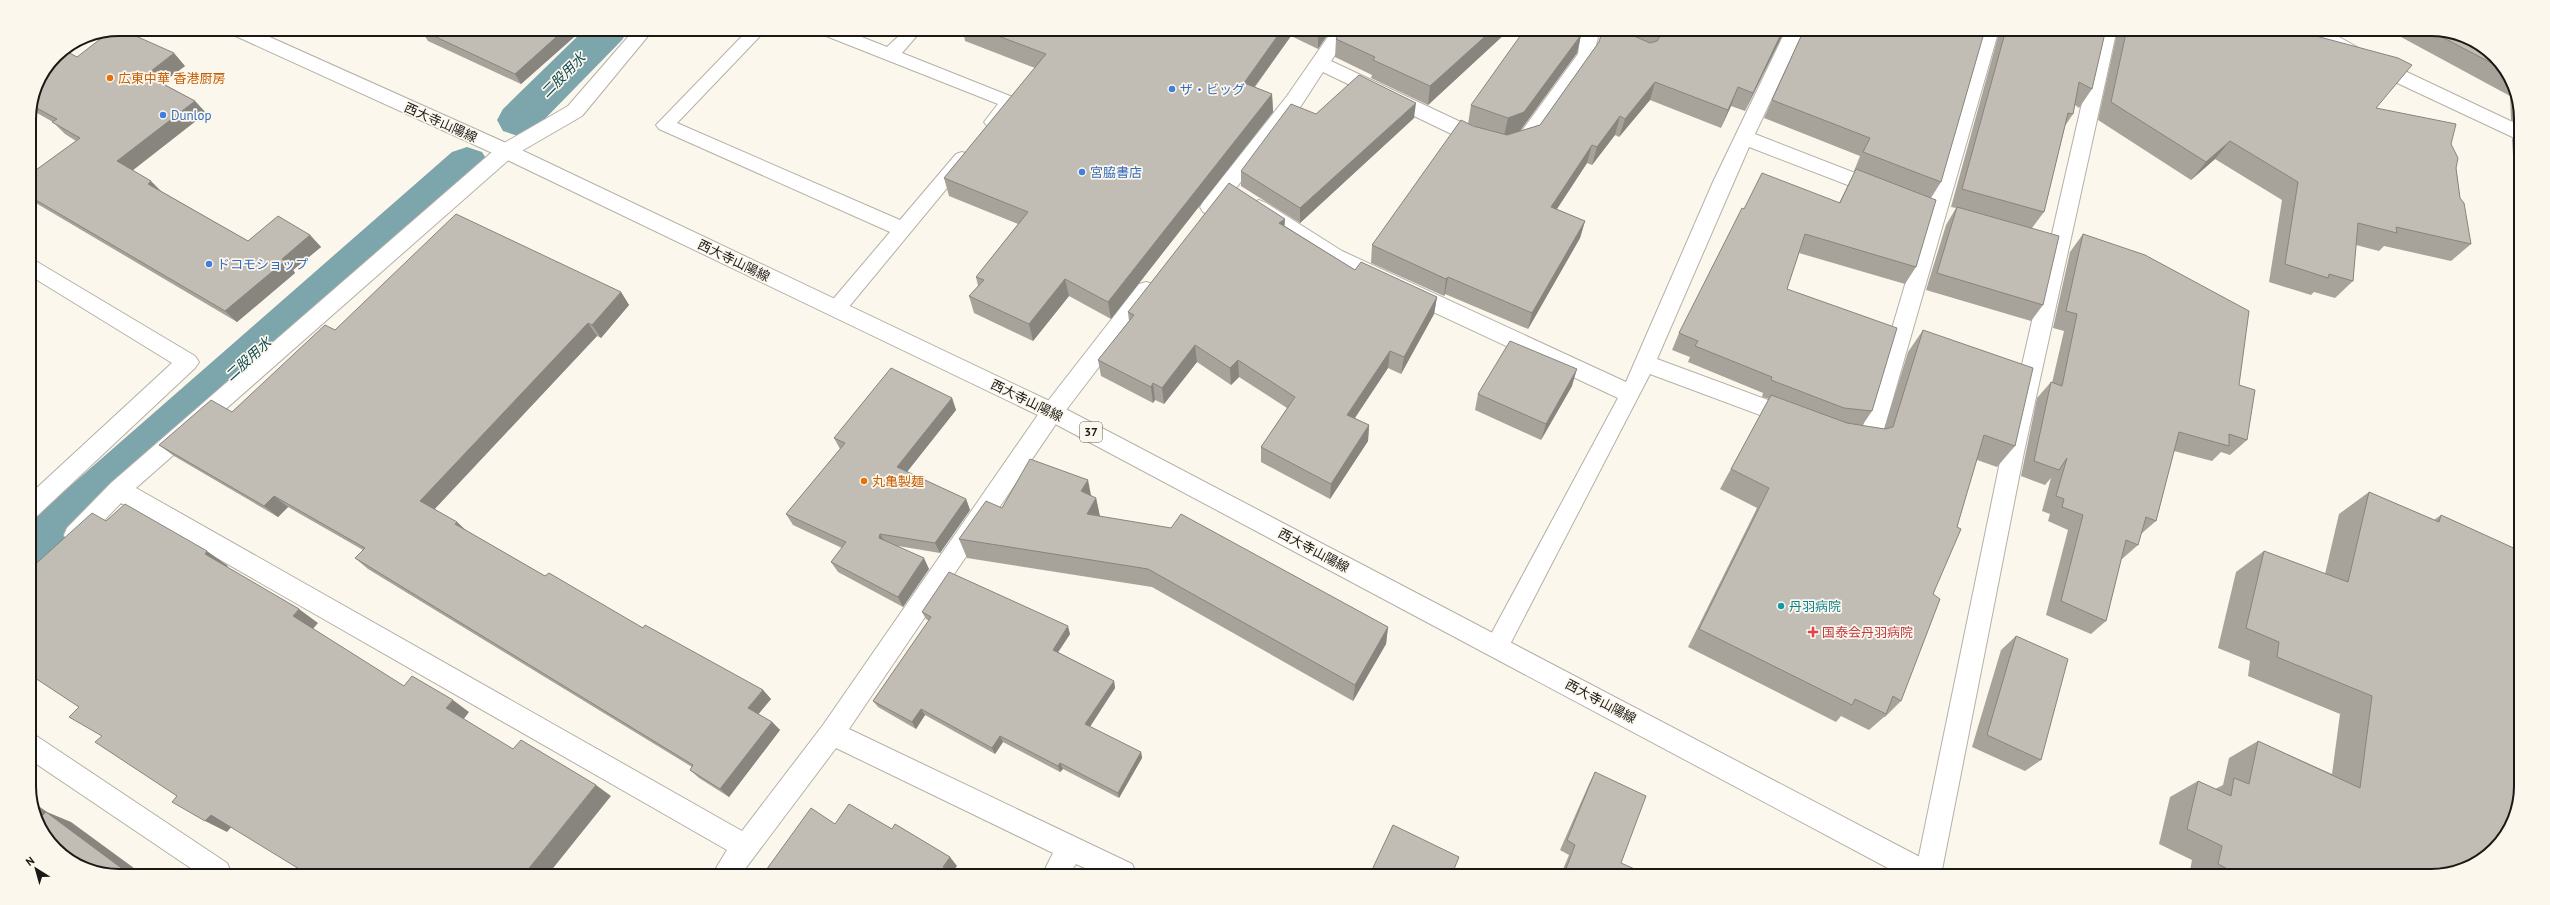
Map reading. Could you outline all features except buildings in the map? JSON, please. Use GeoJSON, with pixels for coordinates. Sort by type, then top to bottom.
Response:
{"type":"FeatureCollection","features":[{"type":"Feature","properties":{"kind":"street","name":"西大寺山陽線"},"geometry":{"type":"LineString","coordinates":[[251,36],[506,151],[1052,412],[1917,869]]}},
{"type":"Feature","properties":{"kind":"street"},"geometry":{"type":"LineString","coordinates":[[61,549],[119,490],[506,151],[575,111],[639,36]]}},
{"type":"Feature","properties":{"kind":"street"},"geometry":{"type":"LineString","coordinates":[[1197,224],[1294,101],[1339,36]]}},
{"type":"Feature","properties":{"kind":"street"},"geometry":{"type":"LineString","coordinates":[[1320,63],[1477,138],[1504,145],[1528,137],[1587,55],[1596,36]]}},
{"type":"Feature","properties":{"kind":"street"},"geometry":{"type":"LineString","coordinates":[[1497,646],[1631,394],[1792,36]]}},
{"type":"Feature","properties":{"kind":"street"},"geometry":{"type":"LineString","coordinates":[[1833,434],[1870,440],[1938,212],[1988,36]]}},
{"type":"Feature","properties":{"kind":"street"},"geometry":{"type":"LineString","coordinates":[[1929,869],[2013,452],[2052,245],[2106,36]]}},
{"type":"Feature","properties":{"kind":"street"},"geometry":{"type":"LineString","coordinates":[[2322,36],[2367,61],[2514,131]]}},
{"type":"Feature","properties":{"kind":"street"},"geometry":{"type":"LineString","coordinates":[[1745,138],[1894,195]]}},
{"type":"Feature","properties":{"kind":"street"},"geometry":{"type":"LineString","coordinates":[[1226,187],[1335,257],[1631,394]]}},
{"type":"Feature","properties":{"kind":"street"},"geometry":{"type":"LineString","coordinates":[[36,269],[188,362],[36,503]]}},
{"type":"Feature","properties":{"kind":"street"},"geometry":{"type":"LineString","coordinates":[[729,869],[832,733],[1052,412],[1158,274]]}},
{"type":"Feature","properties":{"kind":"street"},"geometry":{"type":"LineString","coordinates":[[1644,364],[1811,426]]}},
{"type":"Feature","properties":{"kind":"street"},"geometry":{"type":"LineString","coordinates":[[119,490],[746,847]]}},
{"type":"Feature","properties":{"kind":"street"},"geometry":{"type":"LineString","coordinates":[[832,733],[1115,869]]}},
{"type":"Feature","properties":{"kind":"street"},"geometry":{"type":"LineString","coordinates":[[36,750],[214,869]]}},
{"type":"Feature","properties":{"kind":"street"},"geometry":{"type":"LineString","coordinates":[[1058,869],[1071,848]]}},
{"type":"Feature","properties":{"kind":"lane"},"geometry":{"type":"LineString","coordinates":[[752,36],[665,125],[902,229]]}},
{"type":"Feature","properties":{"kind":"lane"},"geometry":{"type":"LineString","coordinates":[[836,309],[1009,102],[842,36]]}},
{"type":"Feature","properties":{"kind":"lane"},"geometry":{"type":"LineString","coordinates":[[890,55],[908,36]]}},
{"type":"Feature","properties":{"kind":"waterway","name":"二股用水"},"geometry":{"type":"LineString","coordinates":[[518,120],[602,36]]}},
{"type":"Feature","properties":{"kind":"waterway","name":"二股用水"},"geometry":{"type":"LineString","coordinates":[[36,548],[467,163]]}},
{"type":"Feature","properties":{"kind":"place","name":"広東中華 香港厨房"},"geometry":{"type":"Point","coordinates":[110,78]}},
{"type":"Feature","properties":{"kind":"place","name":"ザ・ビッグ"},"geometry":{"type":"Point","coordinates":[1172,89]}},
{"type":"Feature","properties":{"kind":"place","name":"Dunlop"},"geometry":{"type":"Point","coordinates":[163,115]}},
{"type":"Feature","properties":{"kind":"place","name":"宮脇書店"},"geometry":{"type":"Point","coordinates":[1082,172]}},
{"type":"Feature","properties":{"kind":"place","name":"ドコモショップ"},"geometry":{"type":"Point","coordinates":[209,264]}},
{"type":"Feature","properties":{"kind":"place","name":"丸亀製麺"},"geometry":{"type":"Point","coordinates":[864,481]}},
{"type":"Feature","properties":{"kind":"place","name":"丹羽病院"},"geometry":{"type":"Point","coordinates":[1781,606]}},
{"type":"Feature","properties":{"kind":"place","name":"国泰会丹羽病院"},"geometry":{"type":"Point","coordinates":[1813,632]}}]}
